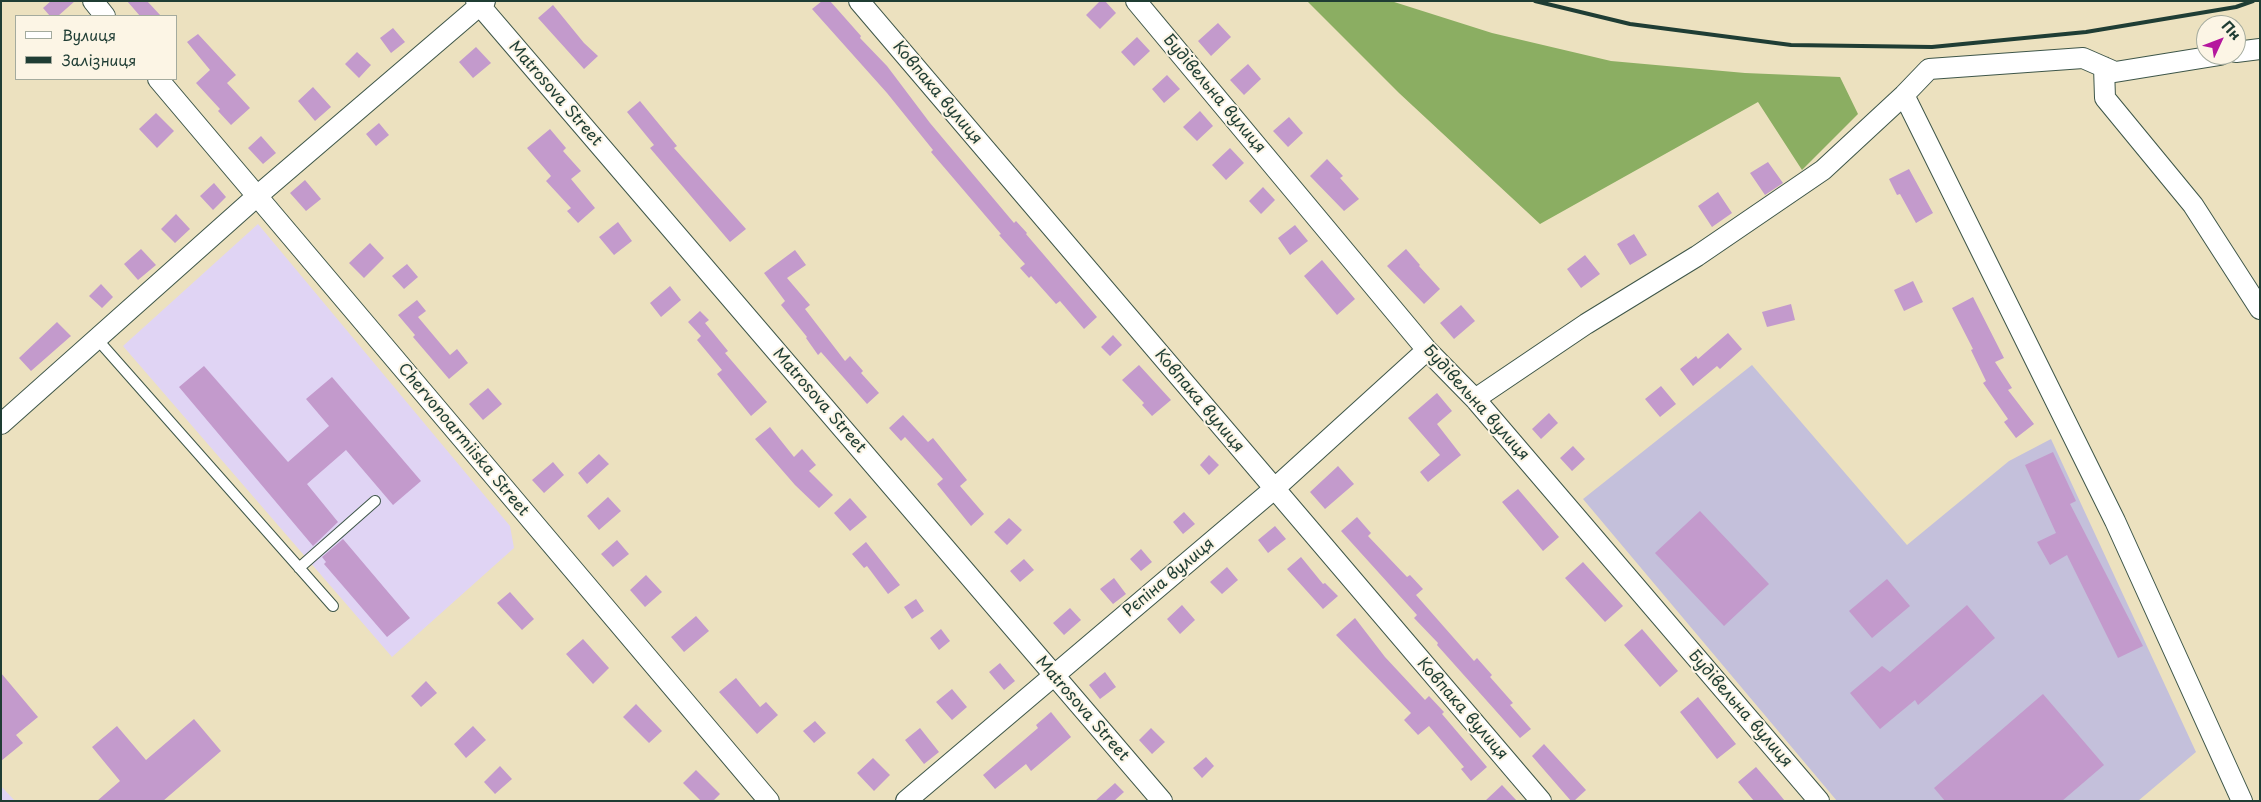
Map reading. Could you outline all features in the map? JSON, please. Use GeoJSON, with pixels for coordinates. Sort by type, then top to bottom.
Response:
{"type":"FeatureCollection","features":[{"type":"Feature","properties":{"kind":"street"},"geometry":{"type":"LineString","coordinates":[[93,1],[105,15]]}},
{"type":"Feature","properties":{"kind":"street","name":"Ковпака вулиця"},"geometry":{"type":"LineString","coordinates":[[859,1],[1541,801]]}},
{"type":"Feature","properties":{"kind":"street","name":"Будівельна вулиця"},"geometry":{"type":"LineString","coordinates":[[1136,1],[1427,350],[1475,399],[1819,801]]}},
{"type":"Feature","properties":{"kind":"street"},"geometry":{"type":"LineString","coordinates":[[1,424],[256,196],[480,3]]}},
{"type":"Feature","properties":{"kind":"street","name":"Matrosova Street"},"geometry":{"type":"LineString","coordinates":[[480,3],[1162,801]]}},
{"type":"Feature","properties":{"kind":"street"},"geometry":{"type":"LineString","coordinates":[[2246,51],[2260,49]]}},
{"type":"Feature","properties":{"kind":"street"},"geometry":{"type":"LineString","coordinates":[[1475,399],[1586,324],[1697,256],[1823,170],[1904,95],[1929,69],[2083,58],[2115,72],[2196,59]]}},
{"type":"Feature","properties":{"kind":"street"},"geometry":{"type":"LineString","coordinates":[[2104,67],[2105,98],[2193,205],[2260,309]]}},
{"type":"Feature","properties":{"kind":"street","name":"Chervonoarmiiska Street"},"geometry":{"type":"LineString","coordinates":[[159,80],[769,801]]}},
{"type":"Feature","properties":{"kind":"street"},"geometry":{"type":"LineString","coordinates":[[1904,95],[2115,521],[2242,801]]}},
{"type":"Feature","properties":{"kind":"street","name":"Рєпіна вулиця"},"geometry":{"type":"LineString","coordinates":[[906,801],[1274,489],[1427,350]]}},
{"type":"Feature","properties":{"kind":"lane"},"geometry":{"type":"LineString","coordinates":[[97,339],[333,606]]}},
{"type":"Feature","properties":{"kind":"lane"},"geometry":{"type":"LineString","coordinates":[[299,568],[374,500]]}},
{"type":"Feature","properties":{"kind":"shaded area"},"geometry":{"type":"Polygon","coordinates":[[[258,224],[510,526],[514,548],[392,657],[123,346],[258,224]]]}},
{"type":"Feature","properties":{"kind":"shaded area"},"geometry":{"type":"Polygon","coordinates":[[[1752,365],[1907,545],[2009,461],[2051,439],[2196,752],[2138,801],[1837,801],[1583,499],[1752,365]]]}},
{"type":"Feature","properties":{"kind":"shaded area"},"geometry":{"type":"Polygon","coordinates":[[[1,786],[15,801],[1,801],[1,786]]]}},
{"type":"Feature","properties":{"kind":"green space"},"geometry":{"type":"Polygon","coordinates":[[[1307,1],[1391,1],[1492,33],[1611,61],[1745,73],[1840,77],[1858,114],[1802,170],[1758,102],[1540,224],[1399,93],[1307,1]]]}},
{"type":"Feature","properties":{"kind":"building"},"geometry":{"type":"Polygon","coordinates":[[[51,1],[75,1],[59,15],[49,15],[43,8],[51,1]]]}},
{"type":"Feature","properties":{"kind":"building"},"geometry":{"type":"Polygon","coordinates":[[[127,1],[147,1],[160,15],[139,15],[127,1]]]}},
{"type":"Feature","properties":{"kind":"building"},"geometry":{"type":"Polygon","coordinates":[[[822,1],[830,1],[861,36],[860,38],[887,66],[930,123],[977,179],[1014,223],[1016,221],[1027,233],[1097,317],[1084,329],[1060,301],[1056,304],[1031,276],[1029,278],[1020,268],[1025,264],[999,235],[1001,234],[931,152],[933,150],[887,93],[812,9],[822,1]]]}},
{"type":"Feature","properties":{"kind":"building"},"geometry":{"type":"Polygon","coordinates":[[[1100,1],[1105,1],[1116,13],[1100,29],[1086,15],[1100,1]]]}},
{"type":"Feature","properties":{"kind":"building"},"geometry":{"type":"Polygon","coordinates":[[[553,5],[584,43],[598,56],[584,69],[538,18],[553,5]]]}},
{"type":"Feature","properties":{"kind":"building"},"geometry":{"type":"Polygon","coordinates":[[[1218,23],[1231,37],[1211,56],[1198,41],[1218,23]]]}},
{"type":"Feature","properties":{"kind":"building"},"geometry":{"type":"Polygon","coordinates":[[[393,28],[405,42],[391,53],[380,38],[393,28]]]}},
{"type":"Feature","properties":{"kind":"building"},"geometry":{"type":"Polygon","coordinates":[[[198,34],[236,75],[227,83],[250,108],[231,125],[218,111],[220,109],[196,83],[210,70],[187,42],[198,34]]]}},
{"type":"Feature","properties":{"kind":"building"},"geometry":{"type":"Polygon","coordinates":[[[1137,37],[1150,51],[1134,66],[1121,52],[1137,37]]]}},
{"type":"Feature","properties":{"kind":"building"},"geometry":{"type":"Polygon","coordinates":[[[476,47],[491,63],[473,78],[459,62],[476,47]]]}},
{"type":"Feature","properties":{"kind":"building"},"geometry":{"type":"Polygon","coordinates":[[[357,52],[371,65],[359,78],[345,64],[357,52]]]}},
{"type":"Feature","properties":{"kind":"building"},"geometry":{"type":"Polygon","coordinates":[[[1248,64],[1261,79],[1244,95],[1230,80],[1248,64]]]}},
{"type":"Feature","properties":{"kind":"building"},"geometry":{"type":"Polygon","coordinates":[[[1167,75],[1180,89],[1164,103],[1152,89],[1167,75]]]}},
{"type":"Feature","properties":{"kind":"building"},"geometry":{"type":"Polygon","coordinates":[[[313,87],[331,107],[315,121],[298,101],[313,87]]]}},
{"type":"Feature","properties":{"kind":"building"},"geometry":{"type":"Polygon","coordinates":[[[640,101],[677,146],[674,148],[746,229],[730,242],[650,148],[654,145],[627,112],[640,101]]]}},
{"type":"Feature","properties":{"kind":"building"},"geometry":{"type":"Polygon","coordinates":[[[1200,111],[1213,126],[1197,141],[1183,127],[1200,111]]]}},
{"type":"Feature","properties":{"kind":"building"},"geometry":{"type":"Polygon","coordinates":[[[156,113],[174,131],[157,148],[139,129],[156,113]]]}},
{"type":"Feature","properties":{"kind":"building"},"geometry":{"type":"Polygon","coordinates":[[[1289,117],[1303,133],[1288,147],[1273,131],[1289,117]]]}},
{"type":"Feature","properties":{"kind":"building"},"geometry":{"type":"Polygon","coordinates":[[[379,123],[389,135],[376,146],[366,134],[379,123]]]}},
{"type":"Feature","properties":{"kind":"building"},"geometry":{"type":"Polygon","coordinates":[[[550,129],[566,148],[563,151],[581,171],[571,179],[595,208],[578,223],[567,211],[571,208],[546,181],[551,176],[527,148],[550,129]]]}},
{"type":"Feature","properties":{"kind":"building"},"geometry":{"type":"Polygon","coordinates":[[[261,136],[276,153],[263,164],[248,148],[261,136]]]}},
{"type":"Feature","properties":{"kind":"building"},"geometry":{"type":"Polygon","coordinates":[[[1230,148],[1244,163],[1226,180],[1212,165],[1230,148]]]}},
{"type":"Feature","properties":{"kind":"building"},"geometry":{"type":"Polygon","coordinates":[[[1327,159],[1343,176],[1340,178],[1359,199],[1344,211],[1310,176],[1327,159]]]}},
{"type":"Feature","properties":{"kind":"building"},"geometry":{"type":"Polygon","coordinates":[[[1768,162],[1783,183],[1765,195],[1750,173],[1768,162]]]}},
{"type":"Feature","properties":{"kind":"building"},"geometry":{"type":"Polygon","coordinates":[[[1909,169],[1933,213],[1916,223],[1900,194],[1897,195],[1889,179],[1909,169]]]}},
{"type":"Feature","properties":{"kind":"building"},"geometry":{"type":"Polygon","coordinates":[[[305,180],[321,199],[306,211],[290,193],[305,180]]]}},
{"type":"Feature","properties":{"kind":"building"},"geometry":{"type":"Polygon","coordinates":[[[214,183],[226,197],[213,210],[200,196],[214,183]]]}},
{"type":"Feature","properties":{"kind":"building"},"geometry":{"type":"Polygon","coordinates":[[[1263,187],[1275,200],[1261,214],[1249,201],[1263,187]]]}},
{"type":"Feature","properties":{"kind":"building"},"geometry":{"type":"Polygon","coordinates":[[[1718,192],[1732,213],[1712,227],[1698,206],[1718,192]]]}},
{"type":"Feature","properties":{"kind":"building"},"geometry":{"type":"Polygon","coordinates":[[[176,214],[190,229],[175,243],[161,229],[176,214]]]}},
{"type":"Feature","properties":{"kind":"building"},"geometry":{"type":"Polygon","coordinates":[[[618,222],[632,241],[614,255],[599,237],[618,222]]]}},
{"type":"Feature","properties":{"kind":"building"},"geometry":{"type":"Polygon","coordinates":[[[1295,225],[1308,241],[1290,255],[1278,238],[1295,225]]]}},
{"type":"Feature","properties":{"kind":"building"},"geometry":{"type":"Polygon","coordinates":[[[1634,234],[1647,255],[1630,265],[1617,244],[1634,234]]]}},
{"type":"Feature","properties":{"kind":"building"},"geometry":{"type":"Polygon","coordinates":[[[370,243],[384,258],[364,278],[349,263],[370,243]]]}},
{"type":"Feature","properties":{"kind":"building"},"geometry":{"type":"Polygon","coordinates":[[[141,249],[156,265],[138,280],[124,264],[141,249]]]}},
{"type":"Feature","properties":{"kind":"building"},"geometry":{"type":"Polygon","coordinates":[[[1406,249],[1440,289],[1424,304],[1387,266],[1406,249]]]}},
{"type":"Feature","properties":{"kind":"building"},"geometry":{"type":"Polygon","coordinates":[[[795,250],[806,265],[787,278],[810,305],[805,309],[845,361],[850,356],[863,371],[861,373],[879,393],[867,404],[821,352],[818,355],[807,337],[781,305],[785,301],[764,273],[795,250]]]}},
{"type":"Feature","properties":{"kind":"building"},"geometry":{"type":"Polygon","coordinates":[[[1585,255],[1600,274],[1581,288],[1567,269],[1585,255]]]}},
{"type":"Feature","properties":{"kind":"building"},"geometry":{"type":"Polygon","coordinates":[[[1322,260],[1355,299],[1337,315],[1304,276],[1322,260]]]}},
{"type":"Feature","properties":{"kind":"building"},"geometry":{"type":"Polygon","coordinates":[[[407,264],[418,277],[404,289],[392,276],[407,264]]]}},
{"type":"Feature","properties":{"kind":"building"},"geometry":{"type":"Polygon","coordinates":[[[1913,281],[1923,302],[1904,311],[1894,290],[1913,281]]]}},
{"type":"Feature","properties":{"kind":"building"},"geometry":{"type":"Polygon","coordinates":[[[101,284],[113,297],[102,308],[89,296],[101,284]]]}},
{"type":"Feature","properties":{"kind":"building"},"geometry":{"type":"Polygon","coordinates":[[[670,286],[681,300],[661,317],[650,303],[670,286]]]}},
{"type":"Feature","properties":{"kind":"building"},"geometry":{"type":"Polygon","coordinates":[[[1973,297],[2004,358],[1995,362],[2012,388],[2008,390],[2034,424],[2016,438],[2004,422],[2008,419],[1983,383],[1986,381],[1971,350],[1973,349],[1952,308],[1973,297]]]}},
{"type":"Feature","properties":{"kind":"building"},"geometry":{"type":"Polygon","coordinates":[[[417,300],[426,311],[418,317],[450,355],[457,349],[468,363],[449,379],[413,337],[415,335],[398,315],[417,300]]]}},
{"type":"Feature","properties":{"kind":"building"},"geometry":{"type":"Polygon","coordinates":[[[1791,304],[1795,320],[1767,327],[1762,312],[1791,304]]]}},
{"type":"Feature","properties":{"kind":"building"},"geometry":{"type":"Polygon","coordinates":[[[1461,305],[1475,321],[1454,339],[1440,323],[1461,305]]]}},
{"type":"Feature","properties":{"kind":"building"},"geometry":{"type":"Polygon","coordinates":[[[700,311],[709,320],[705,323],[728,351],[725,353],[767,402],[751,416],[717,374],[722,370],[697,340],[701,336],[688,322],[700,311]]]}},
{"type":"Feature","properties":{"kind":"building"},"geometry":{"type":"Polygon","coordinates":[[[57,322],[71,336],[31,371],[19,358],[57,322]]]}},
{"type":"Feature","properties":{"kind":"building"},"geometry":{"type":"Polygon","coordinates":[[[1728,333],[1742,349],[1720,369],[1717,366],[1693,386],[1680,369],[1696,356],[1698,359],[1728,333]]]}},
{"type":"Feature","properties":{"kind":"building"},"geometry":{"type":"Polygon","coordinates":[[[1113,335],[1122,345],[1110,356],[1101,347],[1113,335]]]}},
{"type":"Feature","properties":{"kind":"building"},"geometry":{"type":"Polygon","coordinates":[[[1139,365],[1171,400],[1152,416],[1142,405],[1144,403],[1122,380],[1139,365]]]}},
{"type":"Feature","properties":{"kind":"building"},"geometry":{"type":"Polygon","coordinates":[[[204,366],[288,462],[329,426],[306,399],[332,377],[421,481],[393,505],[346,450],[307,484],[338,522],[313,546],[179,387],[204,366]]]}},
{"type":"Feature","properties":{"kind":"building"},"geometry":{"type":"Polygon","coordinates":[[[1661,386],[1676,404],[1660,417],[1645,399],[1661,386]]]}},
{"type":"Feature","properties":{"kind":"building"},"geometry":{"type":"Polygon","coordinates":[[[488,388],[502,404],[483,420],[469,404],[488,388]]]}},
{"type":"Feature","properties":{"kind":"building"},"geometry":{"type":"Polygon","coordinates":[[[1437,393],[1452,411],[1437,424],[1461,455],[1428,482],[1420,472],[1440,455],[1408,418],[1437,393]]]}},
{"type":"Feature","properties":{"kind":"building"},"geometry":{"type":"Polygon","coordinates":[[[1549,413],[1558,423],[1541,439],[1532,429],[1549,413]]]}},
{"type":"Feature","properties":{"kind":"building"},"geometry":{"type":"Polygon","coordinates":[[[903,415],[928,442],[933,438],[967,480],[960,486],[984,514],[971,526],[937,484],[943,479],[905,437],[901,441],[889,428],[903,415]]]}},
{"type":"Feature","properties":{"kind":"building"},"geometry":{"type":"Polygon","coordinates":[[[770,427],[794,457],[802,449],[816,465],[809,471],[833,495],[819,508],[795,485],[755,439],[770,427]]]}},
{"type":"Feature","properties":{"kind":"building"},"geometry":{"type":"Polygon","coordinates":[[[1573,446],[1585,459],[1572,471],[1560,458],[1573,446]]]}},
{"type":"Feature","properties":{"kind":"building"},"geometry":{"type":"Polygon","coordinates":[[[2053,452],[2076,501],[2070,504],[2143,646],[2118,658],[2067,555],[2050,565],[2037,542],[2056,533],[2025,465],[2053,452]]]}},
{"type":"Feature","properties":{"kind":"building"},"geometry":{"type":"Polygon","coordinates":[[[599,454],[609,464],[587,484],[578,473],[599,454]]]}},
{"type":"Feature","properties":{"kind":"building"},"geometry":{"type":"Polygon","coordinates":[[[1209,455],[1219,465],[1209,475],[1200,465],[1209,455]]]}},
{"type":"Feature","properties":{"kind":"building"},"geometry":{"type":"Polygon","coordinates":[[[553,462],[564,475],[544,493],[532,480],[553,462]]]}},
{"type":"Feature","properties":{"kind":"building"},"geometry":{"type":"Polygon","coordinates":[[[1338,466],[1354,484],[1325,509],[1310,492],[1338,466]]]}},
{"type":"Feature","properties":{"kind":"building"},"geometry":{"type":"Polygon","coordinates":[[[1518,489],[1559,537],[1543,551],[1502,502],[1518,489]]]}},
{"type":"Feature","properties":{"kind":"building"},"geometry":{"type":"Polygon","coordinates":[[[608,497],[621,511],[599,530],[587,516],[608,497]]]}},
{"type":"Feature","properties":{"kind":"building"},"geometry":{"type":"Polygon","coordinates":[[[850,498],[867,517],[850,531],[834,513],[850,498]]]}},
{"type":"Feature","properties":{"kind":"building"},"geometry":{"type":"Polygon","coordinates":[[[1700,511],[1769,584],[1724,626],[1655,553],[1700,511]]]}},
{"type":"Feature","properties":{"kind":"building"},"geometry":{"type":"Polygon","coordinates":[[[1184,512],[1195,524],[1183,534],[1173,522],[1184,512]]]}},
{"type":"Feature","properties":{"kind":"building"},"geometry":{"type":"Polygon","coordinates":[[[1357,517],[1371,533],[1368,536],[1407,577],[1410,575],[1423,589],[1416,595],[1474,661],[1477,658],[1492,675],[1490,677],[1513,703],[1510,705],[1531,729],[1520,738],[1414,618],[1417,615],[1341,531],[1357,517]]]}},
{"type":"Feature","properties":{"kind":"building"},"geometry":{"type":"Polygon","coordinates":[[[1009,518],[1022,530],[1007,545],[994,532],[1009,518]]]}},
{"type":"Feature","properties":{"kind":"building"},"geometry":{"type":"Polygon","coordinates":[[[1275,526],[1286,539],[1268,553],[1258,540],[1275,526]]]}},
{"type":"Feature","properties":{"kind":"building"},"geometry":{"type":"Polygon","coordinates":[[[343,539],[410,618],[387,637],[324,564],[326,562],[322,557],[343,539]]]}},
{"type":"Feature","properties":{"kind":"building"},"geometry":{"type":"Polygon","coordinates":[[[617,540],[629,554],[613,567],[601,554],[617,540]]]}},
{"type":"Feature","properties":{"kind":"building"},"geometry":{"type":"Polygon","coordinates":[[[866,542],[900,585],[888,594],[867,566],[864,568],[852,554],[866,542]]]}},
{"type":"Feature","properties":{"kind":"building"},"geometry":{"type":"Polygon","coordinates":[[[1141,549],[1152,562],[1141,571],[1130,559],[1141,549]]]}},
{"type":"Feature","properties":{"kind":"building"},"geometry":{"type":"Polygon","coordinates":[[[1301,557],[1323,584],[1325,583],[1338,596],[1323,609],[1287,569],[1301,557]]]}},
{"type":"Feature","properties":{"kind":"building"},"geometry":{"type":"Polygon","coordinates":[[[1024,559],[1034,570],[1020,582],[1010,571],[1024,559]]]}},
{"type":"Feature","properties":{"kind":"building"},"geometry":{"type":"Polygon","coordinates":[[[1583,562],[1623,606],[1605,622],[1565,578],[1583,562]]]}},
{"type":"Feature","properties":{"kind":"building"},"geometry":{"type":"Polygon","coordinates":[[[1227,567],[1238,580],[1222,594],[1210,582],[1227,567]]]}},
{"type":"Feature","properties":{"kind":"building"},"geometry":{"type":"Polygon","coordinates":[[[646,575],[662,592],[645,607],[630,590],[646,575]]]}},
{"type":"Feature","properties":{"kind":"building"},"geometry":{"type":"Polygon","coordinates":[[[1114,578],[1126,594],[1113,604],[1100,589],[1114,578]]]}},
{"type":"Feature","properties":{"kind":"building"},"geometry":{"type":"Polygon","coordinates":[[[1887,579],[1910,606],[1872,638],[1849,611],[1887,579]]]}},
{"type":"Feature","properties":{"kind":"building"},"geometry":{"type":"Polygon","coordinates":[[[510,592],[534,619],[522,630],[497,603],[510,592]]]}},
{"type":"Feature","properties":{"kind":"building"},"geometry":{"type":"Polygon","coordinates":[[[916,599],[924,611],[912,619],[904,607],[916,599]]]}},
{"type":"Feature","properties":{"kind":"building"},"geometry":{"type":"Polygon","coordinates":[[[1182,605],[1195,620],[1180,634],[1167,619],[1182,605]]]}},
{"type":"Feature","properties":{"kind":"building"},"geometry":{"type":"Polygon","coordinates":[[[1967,605],[1995,638],[1918,705],[1915,700],[1880,729],[1850,693],[1882,666],[1890,672],[1967,605]]]}},
{"type":"Feature","properties":{"kind":"building"},"geometry":{"type":"Polygon","coordinates":[[[1070,608],[1081,620],[1064,635],[1053,623],[1070,608]]]}},
{"type":"Feature","properties":{"kind":"building"},"geometry":{"type":"Polygon","coordinates":[[[696,616],[709,631],[684,652],[671,637],[696,616]]]}},
{"type":"Feature","properties":{"kind":"building"},"geometry":{"type":"Polygon","coordinates":[[[1355,618],[1385,657],[1425,700],[1429,696],[1444,712],[1442,714],[1487,767],[1471,781],[1461,769],[1464,767],[1429,726],[1418,735],[1404,720],[1411,713],[1336,635],[1355,618]]]}},
{"type":"Feature","properties":{"kind":"building"},"geometry":{"type":"Polygon","coordinates":[[[941,629],[950,641],[939,650],[930,638],[941,629]]]}},
{"type":"Feature","properties":{"kind":"building"},"geometry":{"type":"Polygon","coordinates":[[[1642,629],[1678,671],[1660,687],[1624,645],[1642,629]]]}},
{"type":"Feature","properties":{"kind":"building"},"geometry":{"type":"Polygon","coordinates":[[[583,639],[609,668],[593,684],[566,654],[583,639]]]}},
{"type":"Feature","properties":{"kind":"building"},"geometry":{"type":"Polygon","coordinates":[[[1000,663],[1015,681],[1004,690],[989,672],[1000,663]]]}},
{"type":"Feature","properties":{"kind":"building"},"geometry":{"type":"Polygon","coordinates":[[[1105,672],[1116,687],[1100,699],[1089,685],[1105,672]]]}},
{"type":"Feature","properties":{"kind":"building"},"geometry":{"type":"Polygon","coordinates":[[[1,673],[38,717],[16,735],[23,743],[1,761],[1,673]]]}},
{"type":"Feature","properties":{"kind":"building"},"geometry":{"type":"Polygon","coordinates":[[[736,678],[760,707],[766,702],[778,715],[757,734],[719,692],[736,678]]]}},
{"type":"Feature","properties":{"kind":"building"},"geometry":{"type":"Polygon","coordinates":[[[426,681],[437,693],[421,707],[411,696],[426,681]]]}},
{"type":"Feature","properties":{"kind":"building"},"geometry":{"type":"Polygon","coordinates":[[[952,689],[967,707],[952,720],[936,702],[952,689]]]}},
{"type":"Feature","properties":{"kind":"building"},"geometry":{"type":"Polygon","coordinates":[[[2043,694],[2104,765],[2062,801],[1945,801],[1934,788],[2043,694]]]}},
{"type":"Feature","properties":{"kind":"building"},"geometry":{"type":"Polygon","coordinates":[[[1698,697],[1736,744],[1717,759],[1680,712],[1698,697]]]}},
{"type":"Feature","properties":{"kind":"building"},"geometry":{"type":"Polygon","coordinates":[[[636,704],[662,731],[649,743],[623,717],[636,704]]]}},
{"type":"Feature","properties":{"kind":"building"},"geometry":{"type":"Polygon","coordinates":[[[1051,712],[1071,737],[1031,771],[1026,764],[995,789],[983,775],[1038,728],[1036,725],[1051,712]]]}},
{"type":"Feature","properties":{"kind":"building"},"geometry":{"type":"Polygon","coordinates":[[[194,719],[221,751],[163,801],[97,801],[120,781],[92,747],[117,726],[146,760],[194,719]]]}},
{"type":"Feature","properties":{"kind":"building"},"geometry":{"type":"Polygon","coordinates":[[[815,721],[826,733],[814,743],[803,731],[815,721]]]}},
{"type":"Feature","properties":{"kind":"building"},"geometry":{"type":"Polygon","coordinates":[[[473,726],[486,740],[466,758],[454,744],[473,726]]]}},
{"type":"Feature","properties":{"kind":"building"},"geometry":{"type":"Polygon","coordinates":[[[920,728],[939,752],[924,764],[905,740],[920,728]]]}},
{"type":"Feature","properties":{"kind":"building"},"geometry":{"type":"Polygon","coordinates":[[[1151,728],[1165,742],[1152,754],[1139,740],[1151,728]]]}},
{"type":"Feature","properties":{"kind":"building"},"geometry":{"type":"Polygon","coordinates":[[[1544,744],[1586,790],[1574,801],[1571,801],[1532,756],[1544,744]]]}},
{"type":"Feature","properties":{"kind":"building"},"geometry":{"type":"Polygon","coordinates":[[[1206,757],[1214,766],[1202,778],[1193,768],[1206,757]]]}},
{"type":"Feature","properties":{"kind":"building"},"geometry":{"type":"Polygon","coordinates":[[[873,758],[890,775],[874,791],[857,773],[873,758]]]}},
{"type":"Feature","properties":{"kind":"building"},"geometry":{"type":"Polygon","coordinates":[[[500,766],[512,779],[495,794],[484,782],[500,766]]]}},
{"type":"Feature","properties":{"kind":"building"},"geometry":{"type":"Polygon","coordinates":[[[1756,767],[1785,801],[1754,801],[1738,782],[1756,767]]]}},
{"type":"Feature","properties":{"kind":"building"},"geometry":{"type":"Polygon","coordinates":[[[696,770],[720,794],[713,801],[701,801],[683,783],[696,770]]]}},
{"type":"Feature","properties":{"kind":"building"},"geometry":{"type":"Polygon","coordinates":[[[1115,783],[1124,792],[1114,801],[1095,801],[1115,783]]]}},
{"type":"Feature","properties":{"kind":"building"},"geometry":{"type":"Polygon","coordinates":[[[1502,785],[1517,801],[1485,801],[1502,785]]]}},
{"type":"Feature","properties":{"kind":"railway"},"geometry":{"type":"LineString","coordinates":[[1535,1],[1630,24],[1791,45],[1932,47],[2086,32],[2236,7],[2253,1]]}}]}
